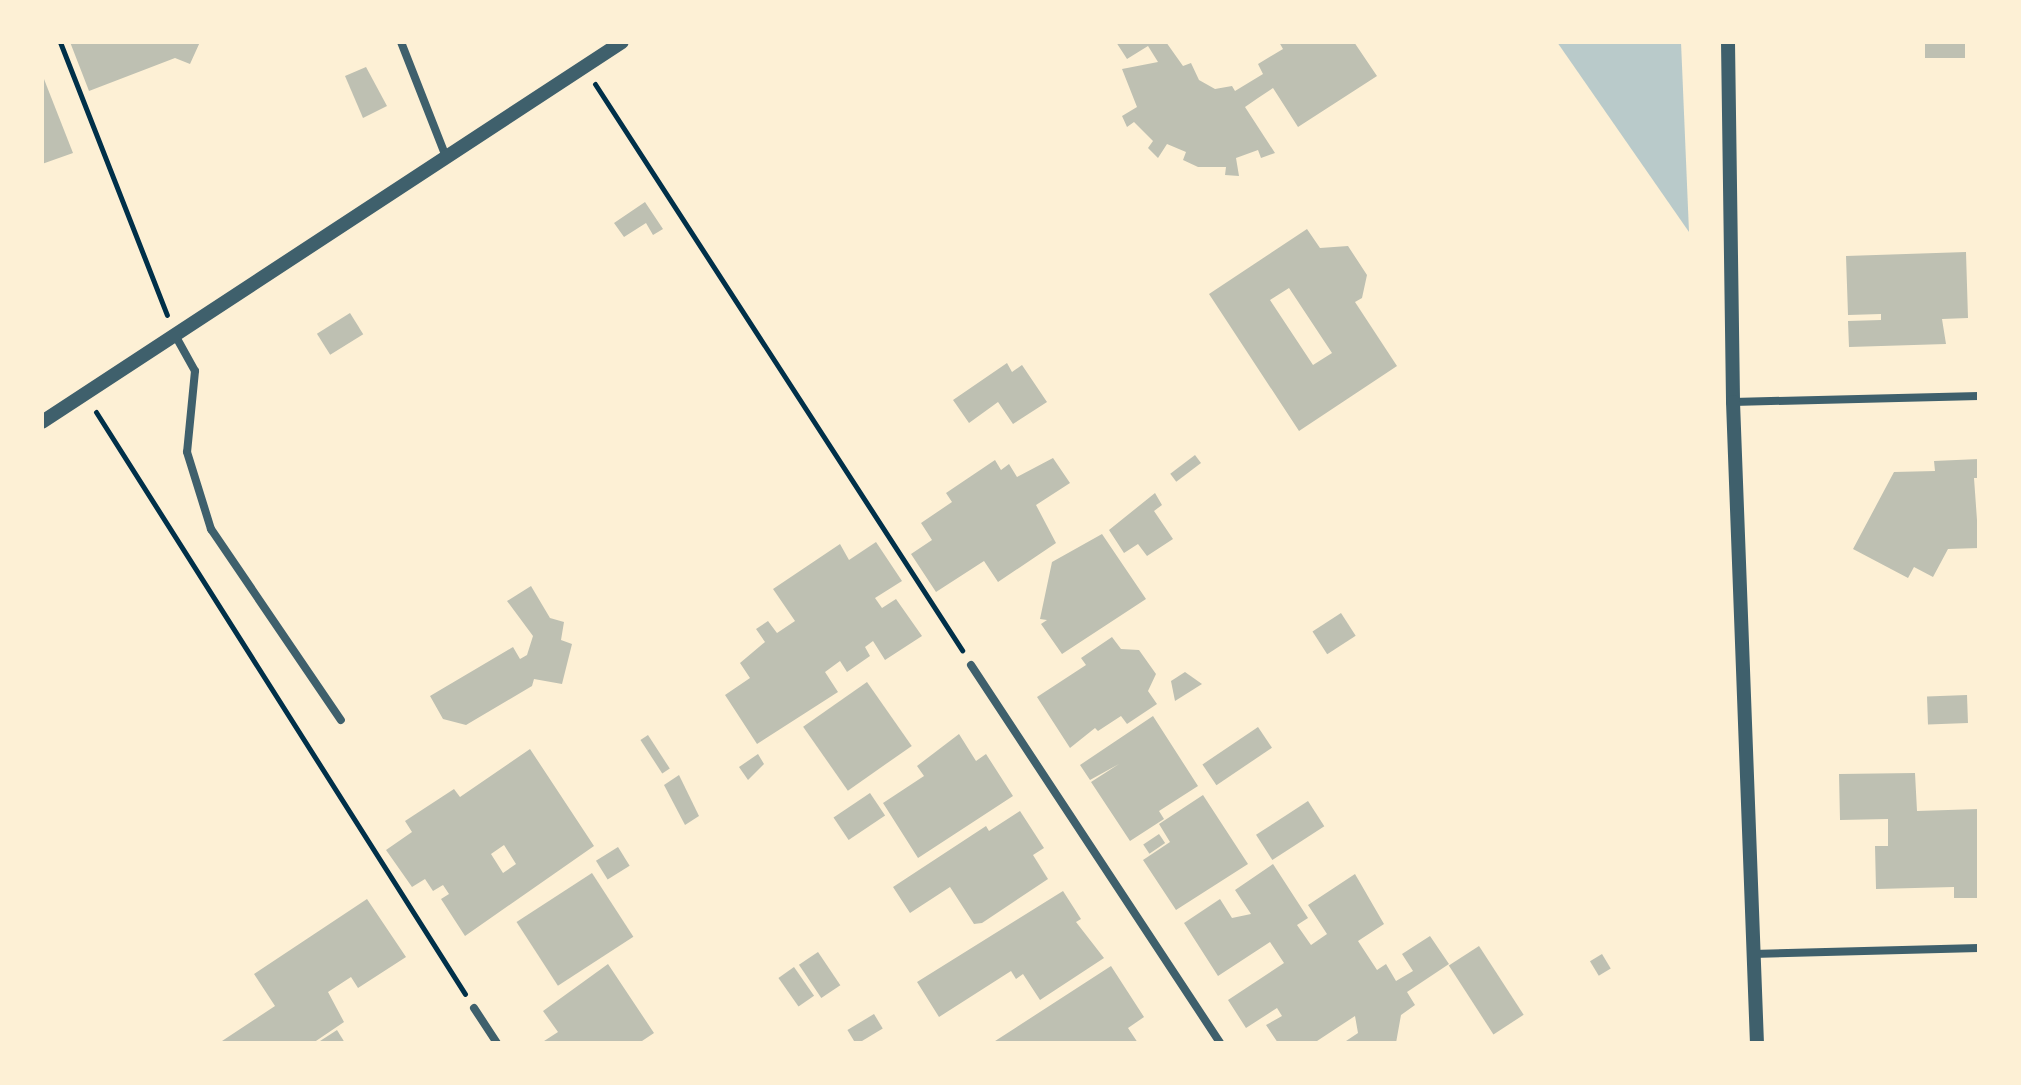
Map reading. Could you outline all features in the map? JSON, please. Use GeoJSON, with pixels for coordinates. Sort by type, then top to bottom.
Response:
{"type":"FeatureCollection","features":[{"type":"Feature","properties":{"kind":"street"},"geometry":{"type":"LineString","coordinates":[[401,42],[446,157]]}},
{"type":"Feature","properties":{"kind":"street"},"geometry":{"type":"LineString","coordinates":[[42,422],[622,42]]}},
{"type":"Feature","properties":{"kind":"street"},"geometry":{"type":"LineString","coordinates":[[1728,42],[1733,402],[1757,1043]]}},
{"type":"Feature","properties":{"kind":"street"},"geometry":{"type":"LineString","coordinates":[[175,335],[195,371],[187,452],[211,529],[341,720]]}},
{"type":"Feature","properties":{"kind":"street"},"geometry":{"type":"LineString","coordinates":[[1733,402],[1979,396]]}},
{"type":"Feature","properties":{"kind":"street"},"geometry":{"type":"LineString","coordinates":[[971,665],[1220,1043]]}},
{"type":"Feature","properties":{"kind":"street"},"geometry":{"type":"LineString","coordinates":[[1752,955],[1979,948]]}},
{"type":"Feature","properties":{"kind":"street"},"geometry":{"type":"LineString","coordinates":[[474,1008],[497,1043]]}},
{"type":"Feature","properties":{"kind":"path"},"geometry":{"type":"LineString","coordinates":[[60,42],[175,335]]}},
{"type":"Feature","properties":{"kind":"path"},"geometry":{"type":"LineString","coordinates":[[584,67],[971,665]]}},
{"type":"Feature","properties":{"kind":"path"},"geometry":{"type":"LineString","coordinates":[[84,394],[474,1008]]}},
{"type":"Feature","properties":{"kind":"shaded area"},"geometry":{"type":"Polygon","coordinates":[[[1557,42],[1681,42],[1689,232],[1557,42]]]}},
{"type":"Feature","properties":{"kind":"building"},"geometry":{"type":"Polygon","coordinates":[[[70,42],[200,42],[190,64],[175,58],[89,91],[70,42]]]}},
{"type":"Feature","properties":{"kind":"building"},"geometry":{"type":"Polygon","coordinates":[[[1116,42],[1166,42],[1183,66],[1191,63],[1199,80],[1215,89],[1232,86],[1235,91],[1263,74],[1258,64],[1283,49],[1279,42],[1354,42],[1377,76],[1298,127],[1273,88],[1245,107],[1275,153],[1261,158],[1258,150],[1236,158],[1239,176],[1225,175],[1226,167],[1198,167],[1183,160],[1186,152],[1167,144],[1158,158],[1148,148],[1153,141],[1134,122],[1127,127],[1122,116],[1137,107],[1122,69],[1158,62],[1148,46],[1127,59],[1116,42]]]}},
{"type":"Feature","properties":{"kind":"building"},"geometry":{"type":"Polygon","coordinates":[[[1925,42],[1965,42],[1965,58],[1925,58],[1925,42]]]}},
{"type":"Feature","properties":{"kind":"building"},"geometry":{"type":"Polygon","coordinates":[[[366,67],[387,106],[363,118],[345,76],[366,67]]]}},
{"type":"Feature","properties":{"kind":"building"},"geometry":{"type":"Polygon","coordinates":[[[42,74],[73,153],[42,164],[42,74]]]}},
{"type":"Feature","properties":{"kind":"building"},"geometry":{"type":"Polygon","coordinates":[[[645,202],[663,229],[653,235],[646,223],[624,237],[614,223],[645,202]]]}},
{"type":"Feature","properties":{"kind":"building"},"geometry":{"type":"Polygon","coordinates":[[[1307,229],[1320,248],[1348,246],[1367,275],[1362,298],[1355,302],[1397,366],[1299,431],[1209,294],[1307,229]],[[1289,288],[1270,300],[1313,365],[1332,353],[1289,288]]]}},
{"type":"Feature","properties":{"kind":"building"},"geometry":{"type":"Polygon","coordinates":[[[1966,252],[1968,318],[1942,319],[1946,344],[1849,347],[1848,321],[1881,320],[1881,314],[1848,315],[1846,256],[1966,252]]]}},
{"type":"Feature","properties":{"kind":"building"},"geometry":{"type":"Polygon","coordinates":[[[350,313],[363,334],[330,355],[317,334],[350,313]]]}},
{"type":"Feature","properties":{"kind":"building"},"geometry":{"type":"Polygon","coordinates":[[[1007,363],[1012,372],[1022,365],[1047,402],[1013,424],[998,402],[969,423],[953,400],[1007,363]]]}},
{"type":"Feature","properties":{"kind":"building"},"geometry":{"type":"Polygon","coordinates":[[[1195,455],[1201,463],[1176,482],[1170,474],[1195,455]]]}},
{"type":"Feature","properties":{"kind":"building"},"geometry":{"type":"Polygon","coordinates":[[[1053,458],[1070,483],[1036,505],[1056,543],[998,582],[984,561],[936,592],[911,554],[932,540],[921,523],[952,502],[946,493],[995,460],[1001,470],[1009,464],[1017,477],[1053,458]]]}},
{"type":"Feature","properties":{"kind":"building"},"geometry":{"type":"Polygon","coordinates":[[[1979,459],[1979,478],[1974,478],[1979,548],[1948,549],[1933,577],[1914,567],[1908,578],[1853,549],[1894,472],[1935,471],[1934,461],[1979,459]]]}},
{"type":"Feature","properties":{"kind":"building"},"geometry":{"type":"Polygon","coordinates":[[[1155,493],[1162,505],[1154,511],[1173,539],[1147,556],[1138,544],[1124,553],[1109,530],[1155,493]]]}},
{"type":"Feature","properties":{"kind":"building"},"geometry":{"type":"Polygon","coordinates":[[[1102,534],[1146,599],[1062,654],[1041,624],[1047,620],[1040,619],[1052,562],[1102,534]]]}},
{"type":"Feature","properties":{"kind":"building"},"geometry":{"type":"Polygon","coordinates":[[[876,542],[902,581],[875,598],[882,608],[896,599],[922,636],[885,660],[873,641],[865,647],[870,656],[847,672],[840,661],[825,672],[838,692],[757,744],[725,695],[750,678],[740,663],[765,642],[756,629],[768,621],[777,633],[795,621],[773,589],[840,544],[849,560],[876,542]]]}},
{"type":"Feature","properties":{"kind":"building"},"geometry":{"type":"Polygon","coordinates":[[[531,586],[550,618],[564,622],[561,640],[572,644],[562,684],[534,679],[532,686],[466,725],[443,719],[430,696],[513,647],[520,659],[527,655],[533,636],[507,601],[531,586]]]}},
{"type":"Feature","properties":{"kind":"building"},"geometry":{"type":"Polygon","coordinates":[[[1341,613],[1356,636],[1327,654],[1312,632],[1341,613]]]}},
{"type":"Feature","properties":{"kind":"building"},"geometry":{"type":"Polygon","coordinates":[[[1112,637],[1121,649],[1139,650],[1156,674],[1148,691],[1157,704],[1127,724],[1121,716],[1098,731],[1095,728],[1070,748],[1037,697],[1086,665],[1081,658],[1112,637]]]}},
{"type":"Feature","properties":{"kind":"building"},"geometry":{"type":"Polygon","coordinates":[[[1185,672],[1202,684],[1175,701],[1171,681],[1185,672]]]}},
{"type":"Feature","properties":{"kind":"building"},"geometry":{"type":"Polygon","coordinates":[[[867,682],[912,746],[848,791],[803,727],[867,682]]]}},
{"type":"Feature","properties":{"kind":"building"},"geometry":{"type":"Polygon","coordinates":[[[1967,695],[1968,723],[1928,724],[1927,696],[1967,695]]]}},
{"type":"Feature","properties":{"kind":"building"},"geometry":{"type":"Polygon","coordinates":[[[1153,716],[1198,786],[1159,811],[1164,819],[1130,841],[1091,782],[1119,764],[1090,780],[1080,765],[1153,716]]]}},
{"type":"Feature","properties":{"kind":"building"},"geometry":{"type":"Polygon","coordinates":[[[1258,727],[1272,748],[1216,785],[1202,764],[1258,727]]]}},
{"type":"Feature","properties":{"kind":"building"},"geometry":{"type":"Polygon","coordinates":[[[959,734],[976,761],[986,754],[1013,796],[918,858],[883,803],[924,776],[917,766],[959,734]]]}},
{"type":"Feature","properties":{"kind":"building"},"geometry":{"type":"Polygon","coordinates":[[[648,735],[670,769],[662,773],[640,740],[648,735]]]}},
{"type":"Feature","properties":{"kind":"building"},"geometry":{"type":"Polygon","coordinates":[[[530,749],[594,846],[465,936],[441,899],[449,894],[443,885],[433,891],[425,879],[412,887],[386,850],[412,832],[405,821],[454,789],[460,797],[530,749]],[[504,845],[491,854],[503,873],[516,864],[504,845]]]}},
{"type":"Feature","properties":{"kind":"building"},"geometry":{"type":"Polygon","coordinates":[[[758,754],[764,764],[748,780],[739,767],[758,754]]]}},
{"type":"Feature","properties":{"kind":"building"},"geometry":{"type":"Polygon","coordinates":[[[1915,773],[1917,811],[1979,809],[1979,898],[1954,898],[1954,887],[1876,889],[1875,846],[1888,846],[1888,819],[1840,820],[1839,774],[1915,773]]]}},
{"type":"Feature","properties":{"kind":"building"},"geometry":{"type":"Polygon","coordinates":[[[679,775],[699,816],[685,825],[664,785],[679,775]]]}},
{"type":"Feature","properties":{"kind":"building"},"geometry":{"type":"Polygon","coordinates":[[[870,793],[885,815],[849,840],[834,818],[870,793]]]}},
{"type":"Feature","properties":{"kind":"building"},"geometry":{"type":"Polygon","coordinates":[[[1203,795],[1248,864],[1176,910],[1143,860],[1170,842],[1159,824],[1203,795]]]}},
{"type":"Feature","properties":{"kind":"building"},"geometry":{"type":"Polygon","coordinates":[[[1308,801],[1324,826],[1272,860],[1256,835],[1308,801]]]}},
{"type":"Feature","properties":{"kind":"building"},"geometry":{"type":"Polygon","coordinates":[[[1020,811],[1044,848],[1033,855],[1048,879],[982,923],[974,924],[950,887],[910,913],[893,887],[986,826],[989,831],[1020,811]]]}},
{"type":"Feature","properties":{"kind":"building"},"geometry":{"type":"Polygon","coordinates":[[[1159,834],[1165,843],[1149,854],[1143,845],[1159,834]]]}},
{"type":"Feature","properties":{"kind":"building"},"geometry":{"type":"Polygon","coordinates":[[[618,847],[630,866],[608,879],[596,861],[618,847]]]}},
{"type":"Feature","properties":{"kind":"building"},"geometry":{"type":"Polygon","coordinates":[[[1273,864],[1308,918],[1297,925],[1311,945],[1327,934],[1308,905],[1355,874],[1384,924],[1358,941],[1377,970],[1386,964],[1396,981],[1413,971],[1402,954],[1430,936],[1449,964],[1407,992],[1415,1005],[1401,1015],[1396,1043],[1343,1043],[1358,1033],[1355,1016],[1314,1043],[1278,1043],[1266,1025],[1282,1016],[1277,1008],[1246,1028],[1228,1000],[1284,963],[1270,942],[1218,976],[1184,923],[1220,899],[1232,918],[1251,914],[1235,890],[1273,864]]]}},
{"type":"Feature","properties":{"kind":"building"},"geometry":{"type":"Polygon","coordinates":[[[592,873],[633,937],[558,986],[517,922],[592,873]]]}},
{"type":"Feature","properties":{"kind":"building"},"geometry":{"type":"Polygon","coordinates":[[[1063,891],[1081,919],[1076,922],[1104,958],[1040,1000],[1023,974],[1016,979],[1011,971],[939,1017],[917,982],[1063,891]]]}},
{"type":"Feature","properties":{"kind":"building"},"geometry":{"type":"Polygon","coordinates":[[[367,899],[406,957],[358,988],[351,977],[328,992],[344,1022],[313,1043],[219,1043],[275,1006],[254,974],[367,899]]]}},
{"type":"Feature","properties":{"kind":"building"},"geometry":{"type":"Polygon","coordinates":[[[1479,946],[1524,1015],[1493,1034],[1449,966],[1479,946]]]}},
{"type":"Feature","properties":{"kind":"building"},"geometry":{"type":"Polygon","coordinates":[[[818,952],[840,985],[821,998],[799,965],[818,952]]]}},
{"type":"Feature","properties":{"kind":"building"},"geometry":{"type":"Polygon","coordinates":[[[1602,954],[1611,969],[1599,976],[1590,961],[1602,954]]]}},
{"type":"Feature","properties":{"kind":"building"},"geometry":{"type":"Polygon","coordinates":[[[608,964],[654,1033],[639,1043],[541,1043],[558,1032],[543,1011],[608,964]]]}},
{"type":"Feature","properties":{"kind":"building"},"geometry":{"type":"Polygon","coordinates":[[[1111,966],[1144,1017],[1128,1028],[1138,1043],[992,1043],[1111,966]]]}},
{"type":"Feature","properties":{"kind":"building"},"geometry":{"type":"Polygon","coordinates":[[[794,967],[814,996],[799,1007],[778,978],[794,967]]]}},
{"type":"Feature","properties":{"kind":"building"},"geometry":{"type":"Polygon","coordinates":[[[874,1014],[883,1029],[859,1043],[855,1043],[847,1030],[874,1014]]]}},
{"type":"Feature","properties":{"kind":"building"},"geometry":{"type":"Polygon","coordinates":[[[337,1030],[345,1043],[317,1043],[337,1030]]]}}]}
